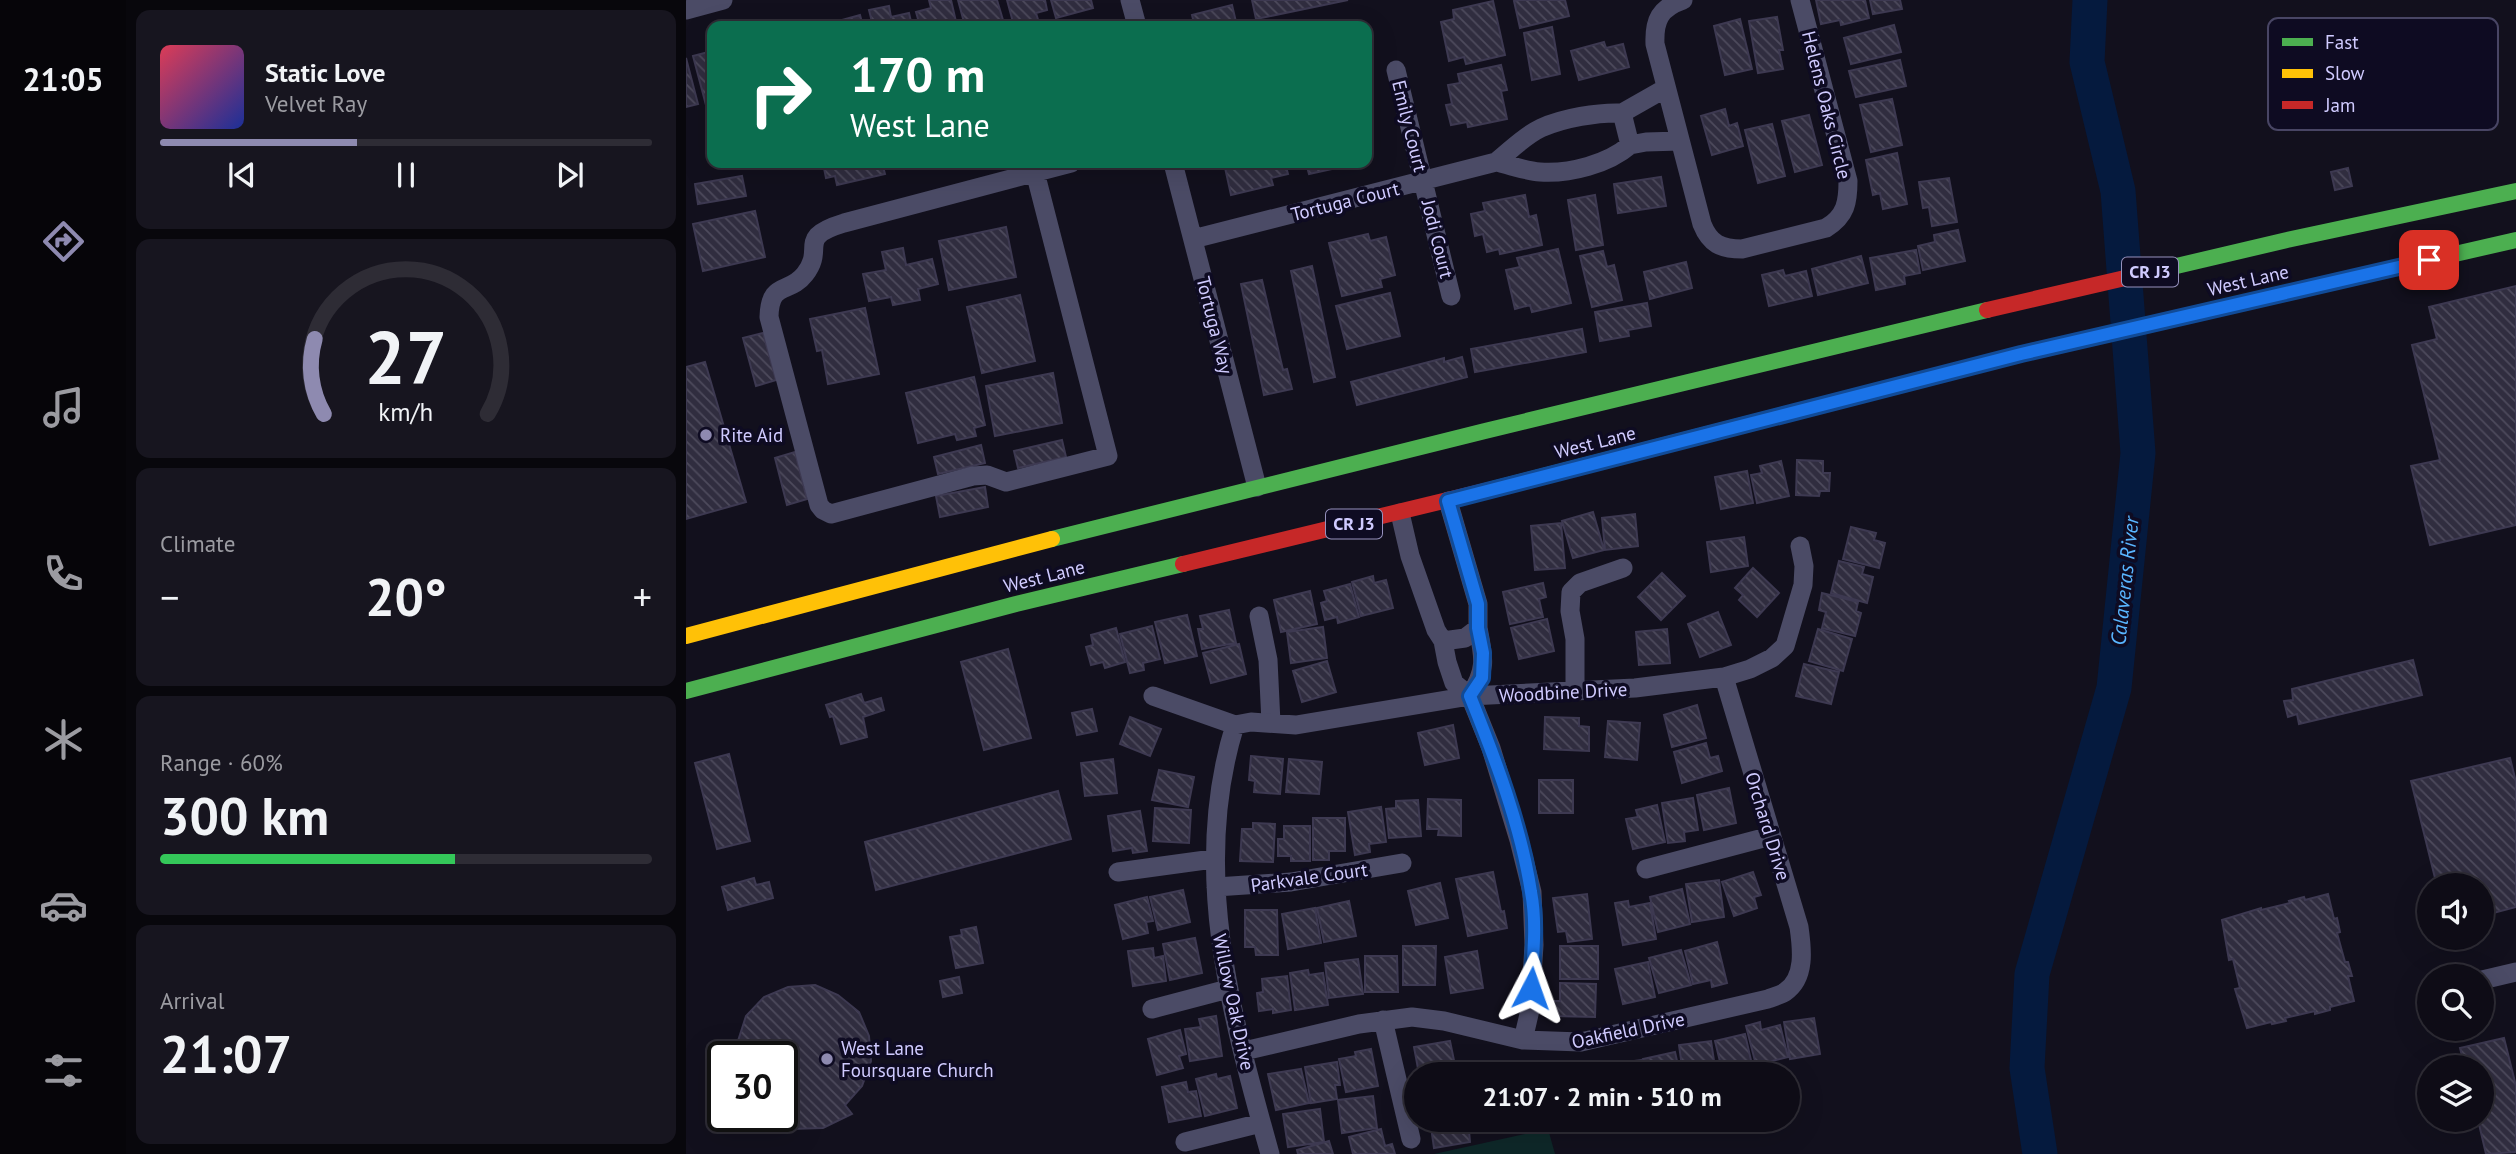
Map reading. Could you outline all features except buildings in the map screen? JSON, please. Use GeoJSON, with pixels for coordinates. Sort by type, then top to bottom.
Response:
{"type":"FeatureCollection","features":[{"type":"Feature","properties":{"kind":"main road","name":"West Lane"},"geometry":{"type":"LineString","coordinates":[[686,636],[1257,487],[1735,369],[2287,240],[2516,191]]}},
{"type":"Feature","properties":{"kind":"main road"},"geometry":{"type":"LineString","coordinates":[[2474,250],[2516,222]]}},
{"type":"Feature","properties":{"kind":"main road","name":"West Lane"},"geometry":{"type":"LineString","coordinates":[[686,691],[1016,604],[1400,513],[2021,354],[2516,240]]}},
{"type":"Feature","properties":{"kind":"street"},"geometry":{"type":"LineString","coordinates":[[686,10],[723,0]]}},
{"type":"Feature","properties":{"kind":"street"},"geometry":{"type":"LineString","coordinates":[[1130,0],[1136,21]]}},
{"type":"Feature","properties":{"kind":"street","name":"Helens Oaks Circle"},"geometry":{"type":"LineString","coordinates":[[1683,0],[1667,7],[1657,20],[1655,44],[1702,224],[1707,237],[1728,249],[1742,249],[1826,228],[1836,222],[1844,212],[1848,200],[1848,181],[1800,0]]}},
{"type":"Feature","properties":{"kind":"street","name":"Emily Court"},"geometry":{"type":"LineString","coordinates":[[1396,70],[1424,182]]}},
{"type":"Feature","properties":{"kind":"street"},"geometry":{"type":"LineString","coordinates":[[1666,88],[1622,113],[1630,145],[1680,141]]}},
{"type":"Feature","properties":{"kind":"street","name":"Tortuga Court"},"geometry":{"type":"LineString","coordinates":[[1193,239],[1496,162],[1541,128],[1601,113],[1622,113]]}},
{"type":"Feature","properties":{"kind":"street","name":"Tortuga Court"},"geometry":{"type":"LineString","coordinates":[[1496,162],[1538,172],[1559,172],[1609,160],[1630,145]]}},
{"type":"Feature","properties":{"kind":"street"},"geometry":{"type":"LineString","coordinates":[[1035,172],[1108,456],[1006,482],[987,475],[973,476],[831,514],[823,510],[819,505],[769,317],[770,302],[778,290],[805,275],[812,260],[813,241],[823,229],[1035,172],[1051,168]]}},
{"type":"Feature","properties":{"kind":"street","name":"Tortuga Way"},"geometry":{"type":"LineString","coordinates":[[1174,168],[1257,487]]}},
{"type":"Feature","properties":{"kind":"street","name":"Jodi Court"},"geometry":{"type":"LineString","coordinates":[[1424,182],[1451,296]]}},
{"type":"Feature","properties":{"kind":"street"},"geometry":{"type":"LineString","coordinates":[[1448,501],[1478,604],[1478,628],[1483,653],[1482,678],[1470,696]]}},
{"type":"Feature","properties":{"kind":"street"},"geometry":{"type":"LineString","coordinates":[[1400,513],[1410,555],[1436,630],[1443,641],[1454,683],[1470,696],[1491,748],[1532,892],[1534,945],[1530,1010],[1523,1040]]}},
{"type":"Feature","properties":{"kind":"street","name":"Woodbine Drive"},"geometry":{"type":"LineString","coordinates":[[1153,696],[1235,725],[1251,722],[1296,725],[1470,696],[1635,688],[1724,677],[1750,669],[1772,658],[1785,646],[1802,585],[1804,566],[1800,546]]}},
{"type":"Feature","properties":{"kind":"street"},"geometry":{"type":"LineString","coordinates":[[1575,691],[1571,592],[1580,583],[1623,568]]}},
{"type":"Feature","properties":{"kind":"street"},"geometry":{"type":"LineString","coordinates":[[1259,616],[1268,660],[1271,723]]}},
{"type":"Feature","properties":{"kind":"street"},"geometry":{"type":"LineString","coordinates":[[1443,641],[1465,638],[1478,628]]}},
{"type":"Feature","properties":{"kind":"street","name":"Orchard Drive"},"geometry":{"type":"LineString","coordinates":[[1724,677],[1799,927],[1803,953],[1797,976]]}},
{"type":"Feature","properties":{"kind":"street","name":"Willow Oak Drive"},"geometry":{"type":"LineString","coordinates":[[1235,725],[1225,763],[1213,859],[1219,939],[1228,989],[1270,1154]]}},
{"type":"Feature","properties":{"kind":"street"},"geometry":{"type":"LineString","coordinates":[[1646,869],[1771,836]]}},
{"type":"Feature","properties":{"kind":"street"},"geometry":{"type":"LineString","coordinates":[[1118,872],[1213,859]]}},
{"type":"Feature","properties":{"kind":"street","name":"Parkvale Court"},"geometry":{"type":"LineString","coordinates":[[1216,887],[1291,883],[1402,863]]}},
{"type":"Feature","properties":{"kind":"street"},"geometry":{"type":"LineString","coordinates":[[2494,977],[2516,972]]}},
{"type":"Feature","properties":{"kind":"street","name":"Oakfield Drive"},"geometry":{"type":"LineString","coordinates":[[1244,1051],[1383,1020],[1412,1017],[1444,1021],[1523,1040],[1581,1042],[1768,999],[1786,992],[1797,976]]}},
{"type":"Feature","properties":{"kind":"street"},"geometry":{"type":"LineString","coordinates":[[1152,1009],[1228,989]]}},
{"type":"Feature","properties":{"kind":"street"},"geometry":{"type":"LineString","coordinates":[[1383,1020],[1411,1139]]}},
{"type":"Feature","properties":{"kind":"street"},"geometry":{"type":"LineString","coordinates":[[1185,1142],[1261,1123]]}},
{"type":"Feature","properties":{"kind":"green space"},"geometry":{"type":"Polygon","coordinates":[[[1534,1132],[1549,1132],[1555,1154],[1434,1154],[1534,1132]]]}},
{"type":"Feature","properties":{"kind":"waterway","name":"Calaveras River"},"geometry":{"type":"LineString","coordinates":[[2040,1154],[2027,1068],[2032,974],[2114,688],[2138,453],[2118,191],[2087,62],[2090,0]]}},
{"type":"Feature","properties":{"kind":"traffic: fast"},"geometry":{"type":"LineString","coordinates":[[2287,240],[2516,191]]}},
{"type":"Feature","properties":{"kind":"traffic: fast"},"geometry":{"type":"LineString","coordinates":[[2151,272],[2287,240]]}},
{"type":"Feature","properties":{"kind":"traffic: fast"},"geometry":{"type":"LineString","coordinates":[[2298,290],[2516,240]]}},
{"type":"Feature","properties":{"kind":"traffic: fast"},"geometry":{"type":"LineString","coordinates":[[1493,489],[2021,354],[2298,290]]}},
{"type":"Feature","properties":{"kind":"traffic: fast"},"geometry":{"type":"LineString","coordinates":[[1052,539],[1987,310]]}},
{"type":"Feature","properties":{"kind":"traffic: fast"},"geometry":{"type":"LineString","coordinates":[[686,691],[1016,604],[1183,564]]}},
{"type":"Feature","properties":{"kind":"traffic: slow"},"geometry":{"type":"LineString","coordinates":[[686,636],[1052,539]]}},
{"type":"Feature","properties":{"kind":"traffic: jam"},"geometry":{"type":"LineString","coordinates":[[1987,310],[2151,272]]}},
{"type":"Feature","properties":{"kind":"traffic: jam"},"geometry":{"type":"LineString","coordinates":[[1183,564],[1493,489]]}},
{"type":"Feature","properties":{"kind":"place","name":"Rite Aid"},"geometry":{"type":"Point","coordinates":[706,435]}},
{"type":"Feature","properties":{"kind":"place","name":"West Lane Foursquare Church"},"geometry":{"type":"Point","coordinates":[827,1059]}},
{"type":"Feature","properties":{"kind":"route"},"geometry":{"type":"LineString","coordinates":[[1531,988],[1534,945],[1532,892],[1491,748],[1470,696],[1482,678],[1483,653],[1478,628],[1478,604],[1448,501],[2021,354],[2429,260]]}}]}
